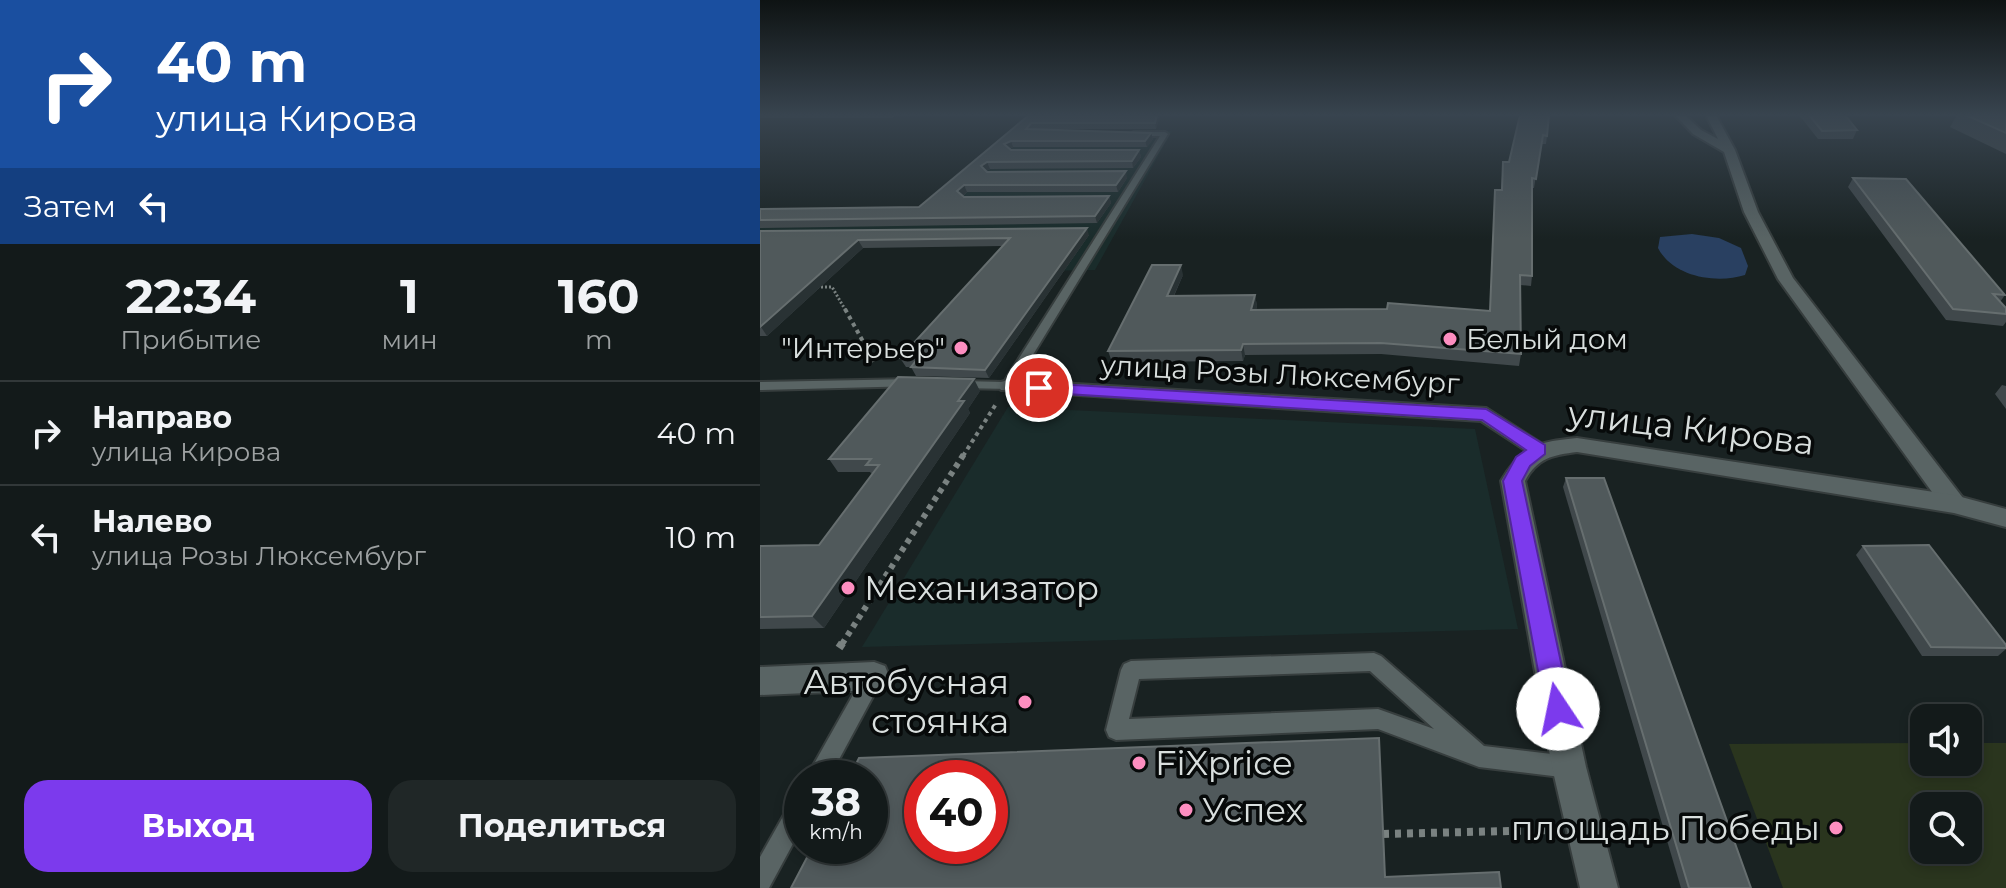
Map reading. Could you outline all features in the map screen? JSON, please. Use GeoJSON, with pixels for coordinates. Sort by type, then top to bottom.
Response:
{"type":"FeatureCollection","features":[{"type":"Feature","properties":{"kind":"street"},"geometry":{"type":"LineString","coordinates":[[1731,156],[1751,212],[1786,279],[1954,504]]}},
{"type":"Feature","properties":{"kind":"street","name":"улица Розы Люксембург"},"geometry":{"type":"LineString","coordinates":[[1008,386],[1486,415],[1539,449]]}},
{"type":"Feature","properties":{"kind":"street","name":"улица Кирова"},"geometry":{"type":"LineString","coordinates":[[1599,888],[1569,767],[1513,481],[1523,462],[1539,449],[1577,445],[1954,504],[2006,518]]}},
{"type":"Feature","properties":{"kind":"street"},"geometry":{"type":"LineString","coordinates":[[760,681],[874,676]]}},
{"type":"Feature","properties":{"kind":"lane"},"geometry":{"type":"LineString","coordinates":[[946,385],[1008,386],[1151,156]]}},
{"type":"Feature","properties":{"kind":"lane"},"geometry":{"type":"LineString","coordinates":[[1126,173],[1141,173]]}},
{"type":"Feature","properties":{"kind":"lane"},"geometry":{"type":"LineString","coordinates":[[1112,197],[1127,197]]}},
{"type":"Feature","properties":{"kind":"lane"},"geometry":{"type":"LineString","coordinates":[[1091,229],[1107,229]]}},
{"type":"Feature","properties":{"kind":"lane"},"geometry":{"type":"LineString","coordinates":[[760,386],[887,382],[931,384]]}},
{"type":"Feature","properties":{"kind":"lane"},"geometry":{"type":"LineString","coordinates":[[1479,756],[1374,662],[1131,670],[1116,730],[1378,719],[1479,756],[1569,767]]}},
{"type":"Feature","properties":{"kind":"lane"},"geometry":{"type":"LineString","coordinates":[[827,760],[874,676]]}},
{"type":"Feature","properties":{"kind":"lane"},"geometry":{"type":"LineString","coordinates":[[760,880],[784,837]]}},
{"type":"Feature","properties":{"kind":"path"},"geometry":{"type":"LineString","coordinates":[[803,288],[832,287],[887,382]]}},
{"type":"Feature","properties":{"kind":"path"},"geometry":{"type":"LineString","coordinates":[[819,679],[1008,386]]}},
{"type":"Feature","properties":{"kind":"path"},"geometry":{"type":"LineString","coordinates":[[1383,834],[1556,829],[1559,844]]}},
{"type":"Feature","properties":{"kind":"shaded area"},"geometry":{"type":"Polygon","coordinates":[[[987,156],[1158,156],[1095,270],[1034,271],[1051,245],[760,249],[760,216],[923,214],[987,156]]]}},
{"type":"Feature","properties":{"kind":"shaded area"},"geometry":{"type":"Polygon","coordinates":[[[1008,407],[1475,429],[1518,629],[862,647],[1008,407]]]}},
{"type":"Feature","properties":{"kind":"green space","name":"площадь Победы"},"geometry":{"type":"Polygon","coordinates":[[[1910,743],[1910,776],[1982,776],[1982,743],[2006,743],[2006,888],[1783,888],[1729,744],[1910,743]]]}},
{"type":"Feature","properties":{"kind":"water"},"geometry":{"type":"Polygon","coordinates":[[[1692,234],[1719,238],[1741,248],[1748,266],[1745,275],[1721,279],[1696,276],[1674,266],[1658,248],[1660,237],[1692,234]]]}},
{"type":"Feature","properties":{"kind":"building"},"geometry":{"type":"Polygon","coordinates":[[[979,156],[1135,156],[1132,161],[987,162],[981,166],[987,172],[1126,171],[1116,185],[964,185],[957,191],[964,197],[1109,196],[1095,216],[760,220],[760,209],[919,207],[979,156]]]}},
{"type":"Feature","properties":{"kind":"building"},"geometry":{"type":"Polygon","coordinates":[[[1510,156],[1540,156],[1536,179],[1532,178],[1532,276],[1520,275],[1521,354],[1381,343],[1243,344],[1241,350],[1108,351],[1152,265],[1181,265],[1167,296],[1255,295],[1251,310],[1387,309],[1388,303],[1490,311],[1495,190],[1502,190],[1503,162],[1509,162],[1510,156]]]}},
{"type":"Feature","properties":{"kind":"building"},"geometry":{"type":"Polygon","coordinates":[[[1853,178],[1906,179],[2005,295],[1993,294],[2006,308],[2006,314],[1953,309],[1853,178]]]}},
{"type":"Feature","properties":{"kind":"building"},"geometry":{"type":"Polygon","coordinates":[[[1087,228],[985,370],[911,367],[918,358],[900,358],[1010,238],[858,240],[760,327],[760,231],[1087,228]]]}},
{"type":"Feature","properties":{"kind":"building"},"geometry":{"type":"Polygon","coordinates":[[[898,377],[974,379],[958,401],[964,401],[812,616],[760,617],[760,546],[819,545],[879,465],[866,465],[871,459],[829,459],[898,377]]]}},
{"type":"Feature","properties":{"kind":"building"},"geometry":{"type":"Polygon","coordinates":[[[1566,478],[1604,478],[1751,888],[1689,888],[1566,478]]]}},
{"type":"Feature","properties":{"kind":"building"},"geometry":{"type":"Polygon","coordinates":[[[1929,545],[2006,648],[1931,647],[1863,546],[1929,545]]]}},
{"type":"Feature","properties":{"kind":"building","name":"Успех"},"geometry":{"type":"Polygon","coordinates":[[[1379,738],[1385,877],[1499,872],[1501,888],[791,888],[804,864],[888,864],[888,760],[858,760],[1379,738]]]}},
{"type":"Feature","properties":{"kind":"place","name":"Белый дом"},"geometry":{"type":"Point","coordinates":[1450,339]}},
{"type":"Feature","properties":{"kind":"place","name":"\"Интерьер\""},"geometry":{"type":"Point","coordinates":[961,348]}},
{"type":"Feature","properties":{"kind":"place","name":"Механизатор"},"geometry":{"type":"Point","coordinates":[848,588]}},
{"type":"Feature","properties":{"kind":"place","name":"Автобусная стоянка"},"geometry":{"type":"Point","coordinates":[1025,702]}},
{"type":"Feature","properties":{"kind":"place","name":"FiXprice"},"geometry":{"type":"Point","coordinates":[1139,763]}},
{"type":"Feature","properties":{"kind":"place","name":"Успех"},"geometry":{"type":"Point","coordinates":[1186,810]}},
{"type":"Feature","properties":{"kind":"place","name":"площадь Победы"},"geometry":{"type":"Point","coordinates":[1836,828]}},
{"type":"Feature","properties":{"kind":"route"},"geometry":{"type":"LineString","coordinates":[[1039,388],[1486,415],[1539,449],[1523,462],[1513,481],[1558,709]]}}]}
